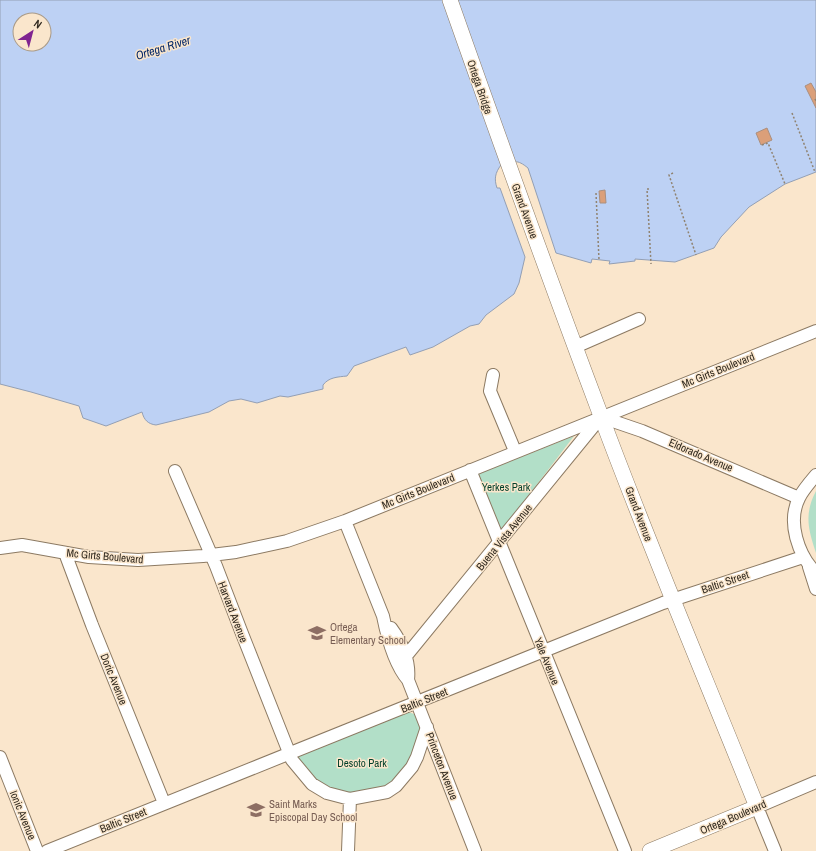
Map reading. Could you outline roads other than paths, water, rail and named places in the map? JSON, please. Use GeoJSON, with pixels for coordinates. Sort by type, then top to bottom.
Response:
{"type":"FeatureCollection","features":[{"type":"Feature","properties":{"kind":"main road","name":"Ortega Bridge"},"geometry":{"type":"LineString","coordinates":[[450,0],[511,174]]}},
{"type":"Feature","properties":{"kind":"main road","name":"Grand Avenue"},"geometry":{"type":"LineString","coordinates":[[511,174],[601,417],[757,807]]}},
{"type":"Feature","properties":{"kind":"main road","name":"Ortega Boulevard"},"geometry":{"type":"LineString","coordinates":[[650,851],[757,807]]}},
{"type":"Feature","properties":{"kind":"street"},"geometry":{"type":"LineString","coordinates":[[575,347],[639,319]]}},
{"type":"Feature","properties":{"kind":"street","name":"Mc Girts Boulevard"},"geometry":{"type":"LineString","coordinates":[[0,548],[22,546],[89,557],[138,560],[236,552],[286,541],[345,521],[816,330]]}},
{"type":"Feature","properties":{"kind":"street"},"geometry":{"type":"LineString","coordinates":[[493,375],[490,391],[515,451]]}},
{"type":"Feature","properties":{"kind":"street","name":"Eldorado Avenue"},"geometry":{"type":"LineString","coordinates":[[601,417],[642,430],[799,498]]}},
{"type":"Feature","properties":{"kind":"street","name":"Buena Vista Avenue"},"geometry":{"type":"LineString","coordinates":[[406,656],[601,417]]}},
{"type":"Feature","properties":{"kind":"street","name":"Yale Avenue"},"geometry":{"type":"LineString","coordinates":[[470,470],[625,851]]}},
{"type":"Feature","properties":{"kind":"street","name":"Harvard Avenue"},"geometry":{"type":"LineString","coordinates":[[175,471],[211,555],[290,753],[297,766],[312,784],[328,793],[350,799]]}},
{"type":"Feature","properties":{"kind":"street"},"geometry":{"type":"LineString","coordinates":[[816,476],[799,498],[795,518],[798,542],[809,565],[816,588]]}},
{"type":"Feature","properties":{"kind":"street","name":"Princeton Avenue"},"geometry":{"type":"LineString","coordinates":[[345,521],[382,616],[402,673],[408,680],[475,851]]}},
{"type":"Feature","properties":{"kind":"street","name":"Doric Avenue"},"geometry":{"type":"LineString","coordinates":[[65,553],[92,625],[164,804]]}},
{"type":"Feature","properties":{"kind":"street","name":"Baltic Street"},"geometry":{"type":"LineString","coordinates":[[48,851],[543,651],[674,600],[809,565]]}},
{"type":"Feature","properties":{"kind":"street","name":"Princeton Avenue"},"geometry":{"type":"LineString","coordinates":[[382,616],[394,631],[406,656],[409,670],[408,680]]}},
{"type":"Feature","properties":{"kind":"street"},"geometry":{"type":"LineString","coordinates":[[348,851],[350,799],[387,792],[396,786],[406,775],[417,757],[427,727]]}},
{"type":"Feature","properties":{"kind":"street","name":"Ionic Avenue"},"geometry":{"type":"LineString","coordinates":[[0,757],[37,851]]}},
{"type":"Feature","properties":{"kind":"street","name":"Ortega Boulevard"},"geometry":{"type":"LineString","coordinates":[[757,807],[816,782]]}},
{"type":"Feature","properties":{"kind":"street","name":"Grand Avenue"},"geometry":{"type":"LineString","coordinates":[[757,807],[775,851]]}},
{"type":"Feature","properties":{"kind":"water","name":"Ortega River"},"geometry":{"type":"Polygon","coordinates":[[[0,0],[816,0],[816,172],[785,184],[749,207],[721,237],[714,248],[675,262],[635,259],[635,261],[609,264],[610,261],[592,259],[591,263],[556,253],[528,168],[521,163],[512,162],[501,165],[496,173],[496,182],[497,188],[500,188],[525,257],[519,283],[514,294],[486,315],[479,324],[470,326],[433,347],[410,355],[406,347],[354,366],[347,376],[334,378],[325,382],[323,389],[288,397],[280,396],[257,403],[241,399],[229,401],[209,412],[156,425],[147,421],[142,412],[106,426],[83,418],[79,406],[0,384],[0,0]]]}},
{"type":"Feature","properties":{"kind":"place","name":"Ortega Elementary School"},"geometry":{"type":"Point","coordinates":[317,633]}},
{"type":"Feature","properties":{"kind":"place","name":"Saint Marks Episcopal Day School"},"geometry":{"type":"Point","coordinates":[256,810]}},
{"type":"Feature","properties":{"kind":"park label","name":"Yerkes Park"},"geometry":{"type":"Point","coordinates":[506,487]}},
{"type":"Feature","properties":{"kind":"park label","name":"Desoto Park"},"geometry":{"type":"Point","coordinates":[362,763]}}]}
